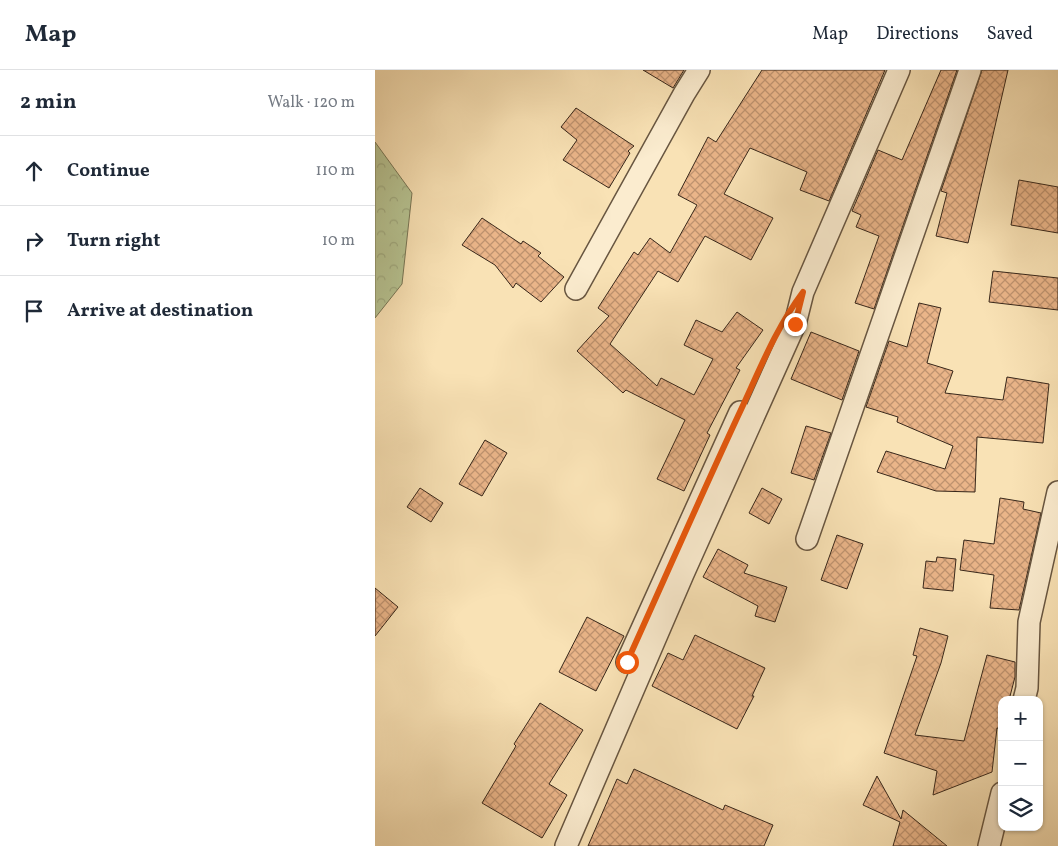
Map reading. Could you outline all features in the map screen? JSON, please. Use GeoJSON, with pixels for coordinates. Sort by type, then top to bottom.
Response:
{"type":"FeatureCollection","features":[{"type":"Feature","properties":{"kind":"street"},"geometry":{"type":"LineString","coordinates":[[576,289],[699,70]]}},
{"type":"Feature","properties":{"kind":"street"},"geometry":{"type":"LineString","coordinates":[[567,846],[683,574],[795,324],[803,292],[899,70]]}},
{"type":"Feature","properties":{"kind":"street"},"geometry":{"type":"LineString","coordinates":[[807,539],[970,70]]}},
{"type":"Feature","properties":{"kind":"street"},"geometry":{"type":"LineString","coordinates":[[627,662],[724,446],[779,330],[803,292]]}},
{"type":"Feature","properties":{"kind":"street"},"geometry":{"type":"LineString","coordinates":[[1025,696],[1027,688],[1029,622],[1058,492]]}},
{"type":"Feature","properties":{"kind":"street"},"geometry":{"type":"LineString","coordinates":[[989,846],[998,809]]}},
{"type":"Feature","properties":{"kind":"green space"},"geometry":{"type":"Polygon","coordinates":[[[375,142],[412,193],[402,284],[375,318],[375,142]]]}},
{"type":"Feature","properties":{"kind":"building"},"geometry":{"type":"Polygon","coordinates":[[[643,70],[684,70],[673,88],[643,70]]]}},
{"type":"Feature","properties":{"kind":"building"},"geometry":{"type":"Polygon","coordinates":[[[762,70],[885,70],[829,201],[800,190],[807,172],[750,148],[724,194],[773,218],[751,260],[705,236],[678,282],[658,271],[610,344],[657,386],[661,378],[694,395],[713,359],[684,345],[696,320],[722,332],[737,312],[763,330],[736,368],[740,370],[707,433],[710,435],[684,491],[657,479],[685,420],[626,390],[623,393],[577,351],[609,316],[598,308],[634,252],[638,255],[650,238],[670,253],[697,205],[678,195],[708,137],[716,142],[762,70]]]}},
{"type":"Feature","properties":{"kind":"building"},"geometry":{"type":"Polygon","coordinates":[[[941,70],[957,70],[874,309],[855,303],[879,236],[856,227],[861,215],[852,211],[878,150],[902,160],[941,70]]]}},
{"type":"Feature","properties":{"kind":"building"},"geometry":{"type":"Polygon","coordinates":[[[982,70],[1008,70],[968,243],[936,236],[947,193],[941,191],[982,70]]]}},
{"type":"Feature","properties":{"kind":"building"},"geometry":{"type":"Polygon","coordinates":[[[576,108],[634,146],[628,151],[630,153],[609,188],[563,160],[577,140],[561,127],[576,108]]]}},
{"type":"Feature","properties":{"kind":"building"},"geometry":{"type":"Polygon","coordinates":[[[1019,180],[1058,187],[1058,233],[1011,225],[1019,180]]]}},
{"type":"Feature","properties":{"kind":"building"},"geometry":{"type":"Polygon","coordinates":[[[482,218],[521,244],[523,241],[541,253],[538,256],[564,277],[541,302],[516,283],[513,288],[495,265],[462,245],[482,218]]]}},
{"type":"Feature","properties":{"kind":"building"},"geometry":{"type":"Polygon","coordinates":[[[993,271],[1058,278],[1058,310],[989,302],[993,271]]]}},
{"type":"Feature","properties":{"kind":"building"},"geometry":{"type":"Polygon","coordinates":[[[919,303],[941,308],[927,363],[953,371],[945,393],[1003,400],[1007,377],[1049,384],[1043,443],[977,437],[975,492],[936,491],[877,472],[886,451],[945,469],[953,446],[897,422],[898,417],[866,407],[889,341],[907,347],[919,303]]]}},
{"type":"Feature","properties":{"kind":"building"},"geometry":{"type":"Polygon","coordinates":[[[811,332],[859,351],[842,400],[791,379],[811,332]]]}},
{"type":"Feature","properties":{"kind":"building"},"geometry":{"type":"Polygon","coordinates":[[[806,426],[831,433],[814,480],[791,473],[806,426]]]}},
{"type":"Feature","properties":{"kind":"building"},"geometry":{"type":"Polygon","coordinates":[[[485,440],[507,453],[482,496],[459,484],[485,440]]]}},
{"type":"Feature","properties":{"kind":"building"},"geometry":{"type":"Polygon","coordinates":[[[420,488],[443,503],[431,522],[407,507],[420,488]]]}},
{"type":"Feature","properties":{"kind":"building"},"geometry":{"type":"Polygon","coordinates":[[[762,488],[782,499],[769,524],[749,513],[762,488]]]}},
{"type":"Feature","properties":{"kind":"building"},"geometry":{"type":"Polygon","coordinates":[[[1000,498],[1024,502],[1023,509],[1041,513],[1019,610],[990,608],[994,575],[960,570],[964,540],[994,544],[1000,498]]]}},
{"type":"Feature","properties":{"kind":"building"},"geometry":{"type":"Polygon","coordinates":[[[837,535],[863,544],[847,589],[821,580],[837,535]]]}},
{"type":"Feature","properties":{"kind":"building"},"geometry":{"type":"Polygon","coordinates":[[[718,549],[748,565],[744,573],[787,587],[775,622],[755,616],[758,606],[703,577],[718,549]]]}},
{"type":"Feature","properties":{"kind":"building"},"geometry":{"type":"Polygon","coordinates":[[[937,557],[956,559],[953,591],[923,588],[926,561],[936,562],[937,557]]]}},
{"type":"Feature","properties":{"kind":"building"},"geometry":{"type":"Polygon","coordinates":[[[375,588],[398,607],[375,636],[375,588]]]}},
{"type":"Feature","properties":{"kind":"building"},"geometry":{"type":"Polygon","coordinates":[[[587,617],[624,636],[596,691],[559,672],[587,617]]]}},
{"type":"Feature","properties":{"kind":"building"},"geometry":{"type":"Polygon","coordinates":[[[920,628],[948,636],[941,663],[915,735],[964,741],[987,655],[1015,662],[1015,677],[1010,696],[998,696],[998,728],[992,772],[933,795],[937,771],[884,753],[917,656],[913,655],[920,628]]]}},
{"type":"Feature","properties":{"kind":"building"},"geometry":{"type":"Polygon","coordinates":[[[695,635],[765,668],[752,696],[754,696],[737,729],[652,686],[668,653],[683,660],[695,635]]]}},
{"type":"Feature","properties":{"kind":"building"},"geometry":{"type":"Polygon","coordinates":[[[540,703],[583,730],[549,784],[567,795],[542,838],[482,803],[516,746],[514,744],[540,703]]]}},
{"type":"Feature","properties":{"kind":"building"},"geometry":{"type":"Polygon","coordinates":[[[634,769],[723,810],[725,805],[773,825],[764,846],[588,846],[617,779],[627,784],[634,769]]]}},
{"type":"Feature","properties":{"kind":"building"},"geometry":{"type":"Polygon","coordinates":[[[877,776],[901,819],[903,810],[947,846],[893,846],[900,822],[863,805],[877,776]]]}},
{"type":"Feature","properties":{"kind":"route"},"geometry":{"type":"LineString","coordinates":[[627,662],[724,446],[779,330],[803,292],[795,324]]}}]}
